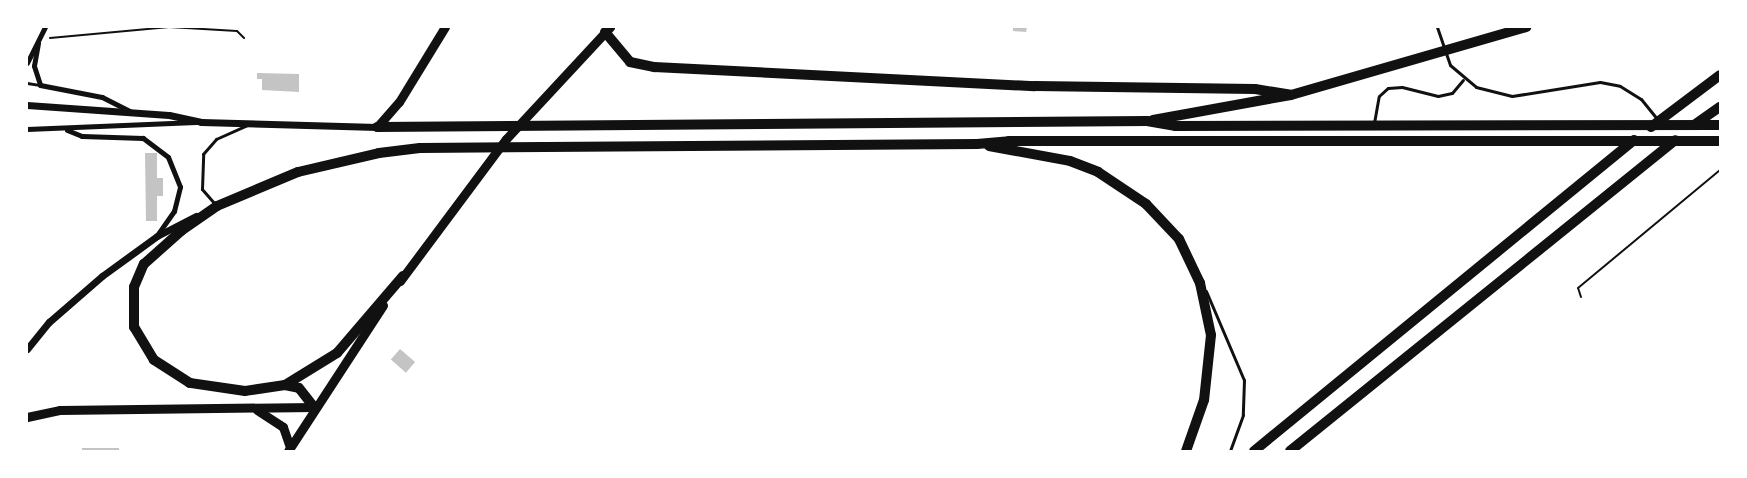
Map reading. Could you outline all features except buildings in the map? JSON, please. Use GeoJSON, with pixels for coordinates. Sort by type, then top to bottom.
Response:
{"type":"FeatureCollection","features":[{"type":"Feature","properties":{"kind":"highway"},"geometry":{"type":"LineString","coordinates":[[377,127],[1147,121],[1291,95],[1526,27]]}},
{"type":"Feature","properties":{"kind":"highway"},"geometry":{"type":"LineString","coordinates":[[606,29],[630,62],[654,67],[1035,86],[1255,89],[1291,95]]}},
{"type":"Feature","properties":{"kind":"highway"},"geometry":{"type":"LineString","coordinates":[[1254,451],[1659,121],[1720,75]]}},
{"type":"Feature","properties":{"kind":"highway"},"geometry":{"type":"LineString","coordinates":[[1290,451],[1613,189],[1720,107]]}},
{"type":"Feature","properties":{"kind":"highway"},"geometry":{"type":"LineString","coordinates":[[1147,121],[1175,126],[1720,125]]}},
{"type":"Feature","properties":{"kind":"highway"},"geometry":{"type":"LineString","coordinates":[[314,407],[299,388],[285,385],[245,391],[190,383],[154,360],[134,327],[134,287],[144,264],[181,231],[217,206],[298,172],[360,157],[420,148],[976,144],[1009,141],[1720,141]]}},
{"type":"Feature","properties":{"kind":"highway"},"geometry":{"type":"LineString","coordinates":[[976,144],[1070,161],[1124,186],[1166,222],[1192,262],[1206,303],[1210,363],[1204,400],[1186,451]]}},
{"type":"Feature","properties":{"kind":"highway"},"geometry":{"type":"LineString","coordinates":[[285,385],[337,353],[403,276]]}},
{"type":"Feature","properties":{"kind":"main road"},"geometry":{"type":"LineString","coordinates":[[377,127],[399,102],[445,27]]}},
{"type":"Feature","properties":{"kind":"main road"},"geometry":{"type":"LineString","coordinates":[[289,449],[314,407],[403,276],[469,185],[549,89],[606,29]]}},
{"type":"Feature","properties":{"kind":"main road"},"geometry":{"type":"LineString","coordinates":[[27,417],[60,410],[257,411],[272,406],[314,407]]}},
{"type":"Feature","properties":{"kind":"main road"},"geometry":{"type":"LineString","coordinates":[[257,411],[283,427],[289,449]]}},
{"type":"Feature","properties":{"kind":"street"},"geometry":{"type":"LineString","coordinates":[[27,63],[45,27]]}},
{"type":"Feature","properties":{"kind":"street"},"geometry":{"type":"LineString","coordinates":[[39,41],[34,66],[40,85],[102,97],[132,112]]}},
{"type":"Feature","properties":{"kind":"street"},"geometry":{"type":"LineString","coordinates":[[27,105],[132,112],[201,122],[377,127]]}},
{"type":"Feature","properties":{"kind":"street"},"geometry":{"type":"LineString","coordinates":[[27,129],[67,130],[201,122]]}},
{"type":"Feature","properties":{"kind":"street"},"geometry":{"type":"LineString","coordinates":[[67,130],[82,136],[143,138],[168,157],[180,187],[174,211],[157,236]]}},
{"type":"Feature","properties":{"kind":"street"},"geometry":{"type":"LineString","coordinates":[[27,349],[49,322],[93,284],[157,236],[217,206]]}},
{"type":"Feature","properties":{"kind":"lane"},"geometry":{"type":"LineString","coordinates":[[1437,27],[1450,65],[1463,80],[1492,93],[1512,96],[1600,82],[1620,86],[1641,99],[1659,121]]}},
{"type":"Feature","properties":{"kind":"lane"},"geometry":{"type":"LineString","coordinates":[[1374,125],[1379,96],[1389,88],[1402,87],[1438,96],[1452,93],[1463,80]]}},
{"type":"Feature","properties":{"kind":"lane"},"geometry":{"type":"LineString","coordinates":[[27,83],[40,85]]}},
{"type":"Feature","properties":{"kind":"lane"},"geometry":{"type":"LineString","coordinates":[[217,206],[202,189],[203,154],[216,139],[249,125]]}},
{"type":"Feature","properties":{"kind":"lane"},"geometry":{"type":"LineString","coordinates":[[1192,262],[1236,355],[1244,380],[1243,415],[1230,451]]}},
{"type":"Feature","properties":{"kind":"path"},"geometry":{"type":"LineString","coordinates":[[39,41],[117,29],[169,27],[237,31],[244,38]]}},
{"type":"Feature","properties":{"kind":"path"},"geometry":{"type":"LineString","coordinates":[[1581,297],[1578,288],[1720,170]]}}]}
